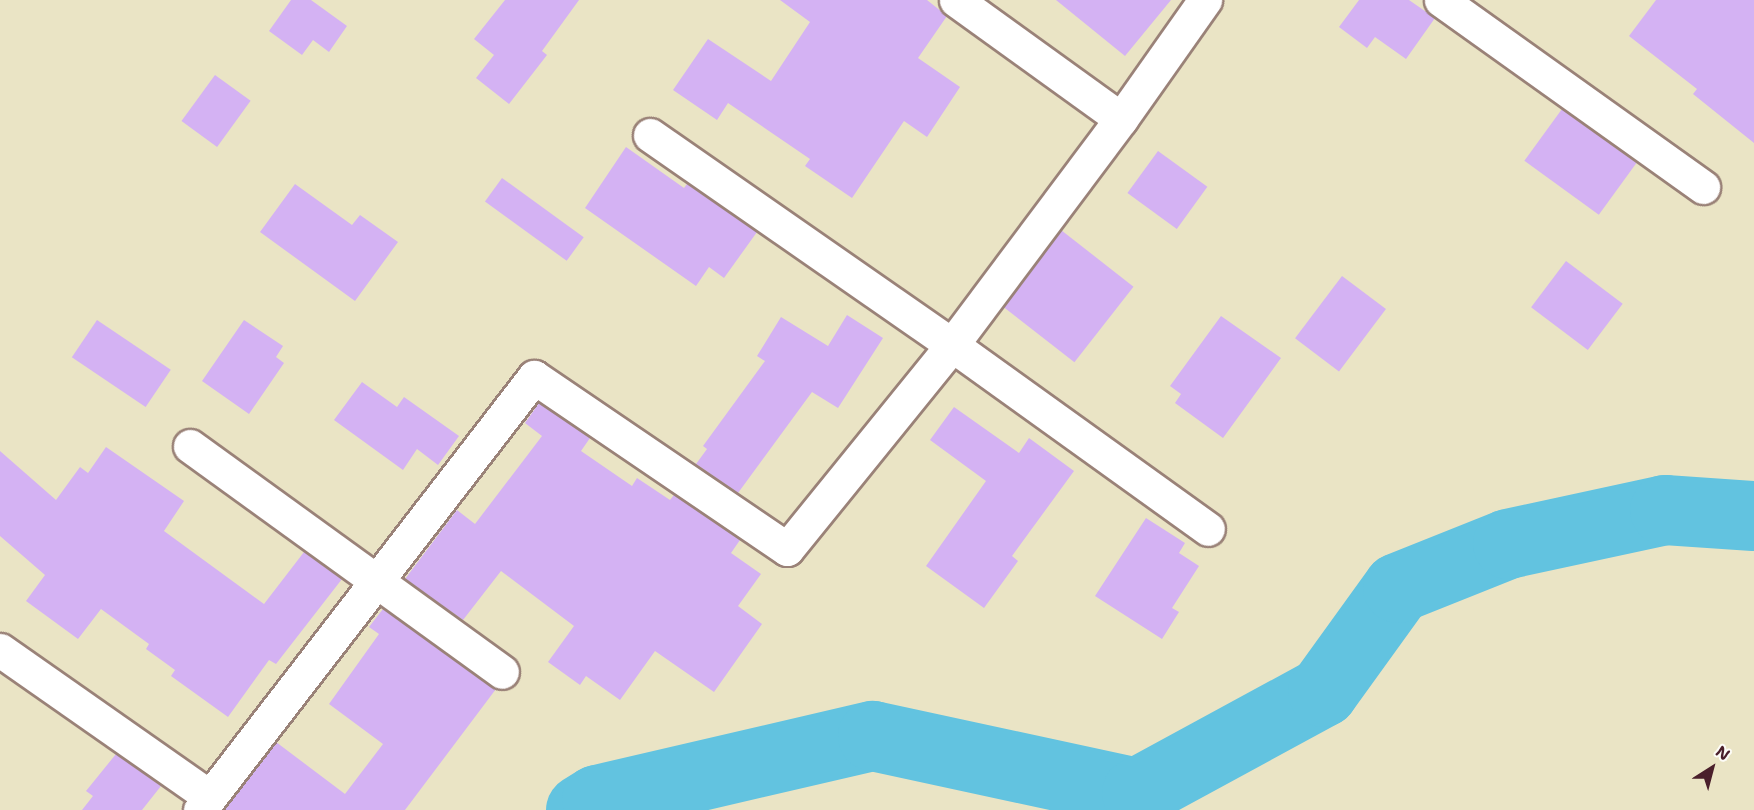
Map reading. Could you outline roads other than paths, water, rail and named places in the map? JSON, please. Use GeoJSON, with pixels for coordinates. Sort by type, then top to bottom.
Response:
{"type":"FeatureCollection","features":[{"type":"Feature","properties":{"kind":"street"},"geometry":{"type":"LineString","coordinates":[[956,0],[1121,119]]}},
{"type":"Feature","properties":{"kind":"street"},"geometry":{"type":"LineString","coordinates":[[0,650],[205,803],[534,377],[787,549],[952,345],[1121,119],[1206,0]]}},
{"type":"Feature","properties":{"kind":"street"},"geometry":{"type":"LineString","coordinates":[[1441,0],[1703,187]]}},
{"type":"Feature","properties":{"kind":"street"},"geometry":{"type":"LineString","coordinates":[[650,135],[952,345],[1208,529]]}},
{"type":"Feature","properties":{"kind":"street"},"geometry":{"type":"LineString","coordinates":[[190,446],[502,672]]}},
{"type":"Feature","properties":{"kind":"waterway"},"geometry":{"type":"LineString","coordinates":[[581,810],[597,800],[873,736],[1137,793],[1323,692],[1398,588],[1508,544],[1665,510],[1754,516]]}}]}
